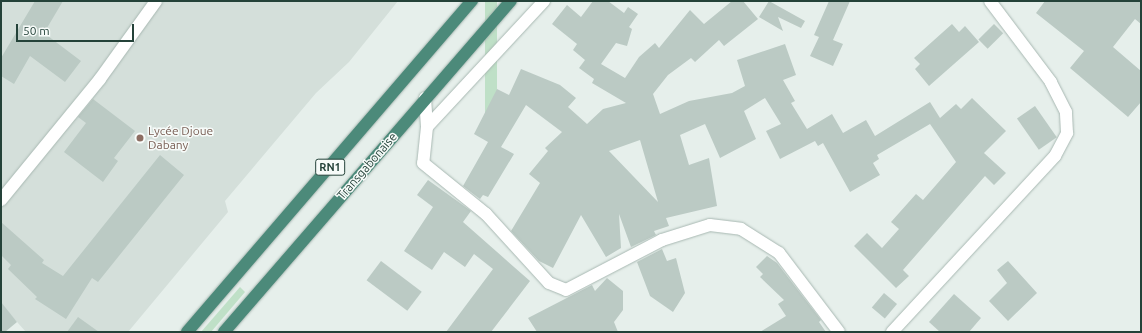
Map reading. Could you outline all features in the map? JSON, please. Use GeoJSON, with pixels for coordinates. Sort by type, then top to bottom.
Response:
{"type":"FeatureCollection","features":[{"type":"Feature","properties":{"kind":"highway","name":"RN1"},"geometry":{"type":"LineString","coordinates":[[187,332],[472,1]]}},
{"type":"Feature","properties":{"kind":"highway","name":"Transgabonaise"},"geometry":{"type":"LineString","coordinates":[[224,332],[425,98],[511,1]]}},
{"type":"Feature","properties":{"kind":"street"},"geometry":{"type":"LineString","coordinates":[[1,200],[100,79],[156,1]]}},
{"type":"Feature","properties":{"kind":"street"},"geometry":{"type":"LineString","coordinates":[[427,127],[544,1]]}},
{"type":"Feature","properties":{"kind":"street"},"geometry":{"type":"LineString","coordinates":[[892,332],[1055,156],[1067,133],[1066,112],[1051,82],[990,1]]}},
{"type":"Feature","properties":{"kind":"street"},"geometry":{"type":"LineString","coordinates":[[425,98],[427,127],[423,163],[486,214],[550,283],[566,290],[662,240],[710,225],[740,229],[779,253],[839,332]]}},
{"type":"Feature","properties":{"kind":"shaded area","name":"Lycée Djoue Dabany"},"geometry":{"type":"Polygon","coordinates":[[[1,1],[398,1],[349,62],[316,93],[225,201],[228,212],[128,332],[26,332],[1,304],[1,1]]]}},
{"type":"Feature","properties":{"kind":"green space"},"geometry":{"type":"Polygon","coordinates":[[[485,1],[497,1],[497,140],[485,140],[485,1]]]}},
{"type":"Feature","properties":{"kind":"green space"},"geometry":{"type":"Polygon","coordinates":[[[240,287],[245,292],[211,332],[201,332],[240,287]]]}},
{"type":"Feature","properties":{"kind":"building"},"geometry":{"type":"Polygon","coordinates":[[[35,1],[63,1],[44,33],[81,61],[65,82],[30,56],[14,84],[1,76],[1,58],[35,1]]]}},
{"type":"Feature","properties":{"kind":"building"},"geometry":{"type":"Polygon","coordinates":[[[593,1],[608,1],[624,13],[628,7],[638,14],[629,27],[632,29],[627,46],[616,43],[601,64],[625,78],[639,57],[655,43],[659,48],[690,10],[704,24],[732,1],[743,1],[758,19],[724,46],[719,40],[695,62],[691,58],[668,75],[653,94],[660,114],[689,101],[732,93],[745,86],[737,60],[785,44],[796,75],[783,80],[795,101],[791,103],[807,129],[832,114],[843,133],[866,120],[875,136],[930,102],[940,118],[956,104],[961,109],[972,98],[1006,131],[984,153],[1006,173],[994,185],[985,176],[903,270],[909,276],[896,288],[854,246],[867,233],[882,248],[899,229],[891,222],[916,194],[923,200],[956,162],[930,124],[877,155],[879,159],[873,163],[880,175],[850,192],[823,143],[818,146],[815,141],[780,159],[766,131],[781,124],[765,98],[744,111],[756,139],[720,158],[705,124],[680,135],[689,165],[709,158],[717,206],[666,218],[669,226],[654,231],[656,235],[631,247],[619,214],[621,248],[606,257],[581,215],[553,268],[539,261],[511,231],[540,183],[529,174],[548,151],[545,148],[562,132],[526,105],[501,147],[514,154],[488,197],[483,195],[480,199],[463,186],[488,142],[474,134],[497,89],[509,95],[521,69],[560,85],[576,98],[568,107],[587,124],[603,109],[626,103],[592,83],[594,79],[579,68],[585,60],[573,50],[577,44],[552,24],[567,5],[581,17],[593,1]],[[640,140],[609,151],[658,202],[640,140]]]}},
{"type":"Feature","properties":{"kind":"building"},"geometry":{"type":"Polygon","coordinates":[[[769,1],[805,21],[801,28],[778,17],[783,31],[759,17],[769,1]]]}},
{"type":"Feature","properties":{"kind":"building"},"geometry":{"type":"Polygon","coordinates":[[[829,1],[850,1],[833,40],[843,44],[833,66],[810,56],[819,37],[814,35],[829,1]]]}},
{"type":"Feature","properties":{"kind":"building"},"geometry":{"type":"Polygon","coordinates":[[[1045,1],[1141,1],[1141,24],[1135,19],[1113,47],[1141,71],[1141,102],[1128,117],[1070,68],[1084,51],[1036,13],[1045,1]]]}},
{"type":"Feature","properties":{"kind":"building"},"geometry":{"type":"Polygon","coordinates":[[[952,24],[959,32],[965,26],[979,42],[929,86],[915,69],[920,64],[914,58],[952,24]]]}},
{"type":"Feature","properties":{"kind":"building"},"geometry":{"type":"Polygon","coordinates":[[[994,24],[1003,33],[988,49],[978,40],[994,24]]]}},
{"type":"Feature","properties":{"kind":"building"},"geometry":{"type":"Polygon","coordinates":[[[93,99],[135,131],[114,158],[118,161],[103,182],[64,152],[86,123],[78,117],[93,99]]]}},
{"type":"Feature","properties":{"kind":"building"},"geometry":{"type":"Polygon","coordinates":[[[1035,106],[1057,137],[1039,150],[1017,119],[1035,106]]]}},
{"type":"Feature","properties":{"kind":"building"},"geometry":{"type":"Polygon","coordinates":[[[160,155],[184,175],[98,282],[92,278],[66,319],[35,299],[37,297],[8,269],[11,265],[1,255],[1,222],[44,260],[42,263],[63,276],[160,155]]]}},
{"type":"Feature","properties":{"kind":"building"},"geometry":{"type":"Polygon","coordinates":[[[428,180],[471,211],[463,222],[530,281],[491,332],[446,332],[493,269],[474,254],[465,267],[444,252],[432,270],[404,251],[433,207],[417,195],[428,180]]]}},
{"type":"Feature","properties":{"kind":"building"},"geometry":{"type":"Polygon","coordinates":[[[662,249],[667,261],[676,258],[685,293],[673,312],[650,296],[637,262],[662,249]]]}},
{"type":"Feature","properties":{"kind":"building"},"geometry":{"type":"Polygon","coordinates":[[[767,256],[777,263],[821,320],[819,322],[826,332],[760,332],[786,316],[778,304],[784,300],[760,277],[763,274],[756,267],[767,256]]]}},
{"type":"Feature","properties":{"kind":"building"},"geometry":{"type":"Polygon","coordinates":[[[381,261],[422,292],[407,311],[367,280],[381,261]]]}},
{"type":"Feature","properties":{"kind":"building"},"geometry":{"type":"Polygon","coordinates":[[[1008,261],[1037,293],[1008,321],[989,301],[1007,283],[997,270],[1008,261]]]}},
{"type":"Feature","properties":{"kind":"building"},"geometry":{"type":"Polygon","coordinates":[[[607,278],[623,291],[623,310],[614,322],[618,332],[537,332],[528,318],[592,285],[595,291],[607,278]]]}},
{"type":"Feature","properties":{"kind":"building"},"geometry":{"type":"Polygon","coordinates":[[[884,293],[897,304],[885,318],[872,308],[884,293]]]}},
{"type":"Feature","properties":{"kind":"building"},"geometry":{"type":"Polygon","coordinates":[[[954,294],[981,318],[969,332],[940,332],[929,322],[954,294]]]}},
{"type":"Feature","properties":{"kind":"building"},"geometry":{"type":"Polygon","coordinates":[[[1,302],[17,322],[5,332],[1,332],[1,302]]]}},
{"type":"Feature","properties":{"kind":"building"},"geometry":{"type":"Polygon","coordinates":[[[78,317],[99,332],[67,332],[78,317]]]}},
{"type":"Feature","properties":{"kind":"place","name":"Lycée Djoue Dabany"},"geometry":{"type":"Point","coordinates":[140,138]}}]}
